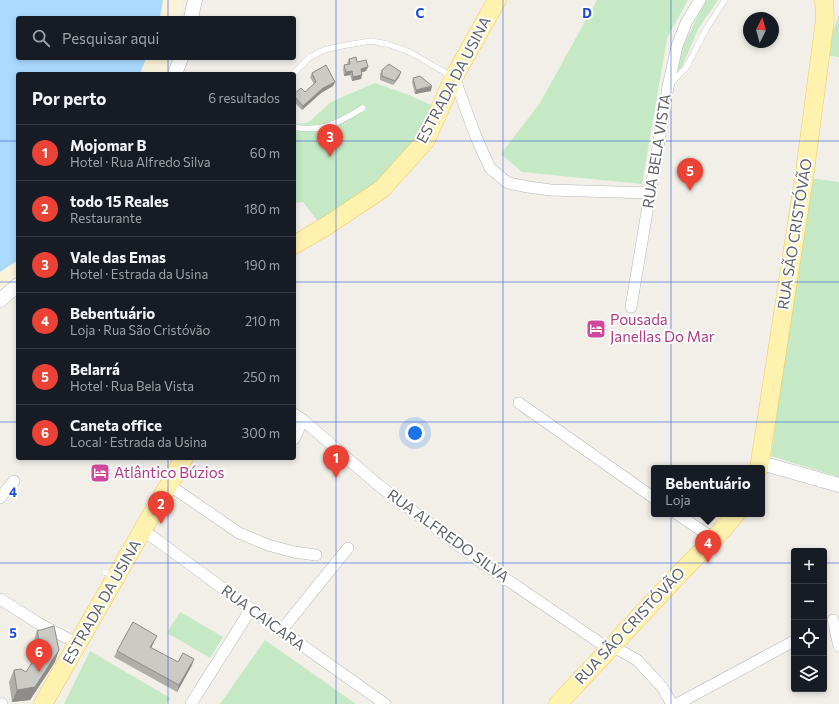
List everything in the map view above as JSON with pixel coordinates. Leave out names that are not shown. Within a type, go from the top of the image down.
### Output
[{"type":"main road","name":"ESTRADA DA USINA","points":[[296,244],[328,225],[382,189],[426,140],[454,77],[497,0]]},
{"type":"main road","name":"RUA SÃO CRISTÓVÃO","points":[[760,465],[805,172],[825,19],[824,0]]},
{"type":"main road","name":"ESTRADA DA USINA","points":[[43,704],[78,644],[111,574],[143,530],[183,460]]},
{"type":"main road","name":"RUA SÃO CRISTÓVÃO","points":[[558,704],[733,517]]},
{"type":"street","points":[[191,16],[195,0]]},
{"type":"street","name":"RUA BELA VISTA","points":[[632,307],[668,87],[677,46],[686,23],[700,0]]},
{"type":"street","points":[[176,72],[180,60]]},
{"type":"street","points":[[454,77],[476,136],[490,168],[508,183],[551,190],[650,193]]},
{"type":"street","points":[[0,300],[16,288]]},
{"type":"street","points":[[519,403],[651,496]]},
{"type":"street","points":[[296,428],[298,417]]},
{"type":"street","name":"RUA ALFREDO SILVA","points":[[298,417],[377,484],[478,560],[611,648],[637,660],[662,687],[672,704]]},
{"type":"street","points":[[765,467],[839,485]]},
{"type":"street","points":[[0,498],[14,481]]},
{"type":"street","points":[[168,485],[240,533],[268,545],[294,552],[316,555]]},
{"type":"street","points":[[681,517],[714,539]]},
{"type":"street","name":"RUA CAICARA","points":[[143,530],[251,610],[385,704]]},
{"type":"street","points":[[281,631],[348,548]]},
{"type":"street","points":[[0,599],[38,623],[78,644]]},
{"type":"street","points":[[191,704],[251,610]]},
{"type":"street","points":[[832,621],[839,646]]},
{"type":"street","points":[[677,704],[791,643]]},
{"type":"lane","points":[[668,87],[686,68],[706,29],[725,0]]},
{"type":"lane","points":[[295,72],[310,57],[324,50],[371,41],[388,44],[410,52],[454,77]]},
{"type":"lane","points":[[296,127],[310,129],[325,127],[346,118],[363,108]]},
{"type":"green space","points":[[597,0],[688,0],[667,38],[642,184],[522,172],[501,154],[540,103]]},
{"type":"green space","points":[[707,0],[718,0],[698,29],[682,67],[674,75],[682,48]]},
{"type":"green space","points":[[839,15],[839,57],[824,55]]},
{"type":"green space","points":[[375,83],[409,95],[433,106],[418,136],[375,185],[318,221],[303,202],[296,203],[296,125],[309,122],[331,102]]},
{"type":"green space","points":[[809,178],[839,182],[839,477],[771,456]]},
{"type":"green space","points":[[180,612],[223,637],[210,658],[167,633]]},
{"type":"green space","points":[[265,640],[356,704],[220,704]]},
{"type":"green space","points":[[90,651],[170,698],[166,704],[64,704]]},
{"type":"sand","points":[[163,0],[183,0],[179,16],[160,16]]},
{"type":"sand","points":[[145,60],[169,60],[166,72],[141,72]]},
{"type":"sand","points":[[16,261],[16,280],[0,292],[0,272]]},
{"type":"water","points":[[0,0],[163,0],[160,16],[16,16],[16,60],[145,60],[141,72],[16,72],[16,261],[0,272]]},
{"type":"building","points":[[356,57],[357,62],[366,60],[368,67],[361,69],[362,75],[353,77],[352,71],[346,72],[344,65],[350,64],[349,59]]},
{"type":"building","points":[[389,64],[401,72],[395,81],[382,76],[382,70]]},
{"type":"building","points":[[326,65],[335,82],[323,88],[303,106],[296,98],[296,92],[301,88],[305,92],[316,82],[312,73]]},
{"type":"building","points":[[420,76],[432,86],[416,90],[413,78]]},
{"type":"building","points":[[133,622],[157,636],[150,647],[178,662],[183,653],[194,659],[179,685],[117,651]]},
{"type":"building","points":[[54,626],[59,650],[35,687],[17,690],[14,670],[21,669],[26,672],[41,649],[37,631]]},
{"type":"place","name":"Vale das Emas","points":[[330,157]]},
{"type":"place","name":"Belarrá","points":[[690,191]]},
{"type":"place","name":"Pousada Janellas Do Mar","points":[[596,329]]},
{"type":"place","name":"Atlântico Búzios","points":[[100,473]]},
{"type":"place","name":"Mojomar B","points":[[336,478]]},
{"type":"place","name":"todo 15 Reales","points":[[161,524]]},
{"type":"place","name":"Bebentuário","points":[[708,563]]},
{"type":"place","name":"Caneta office","points":[[39,672]]}]
